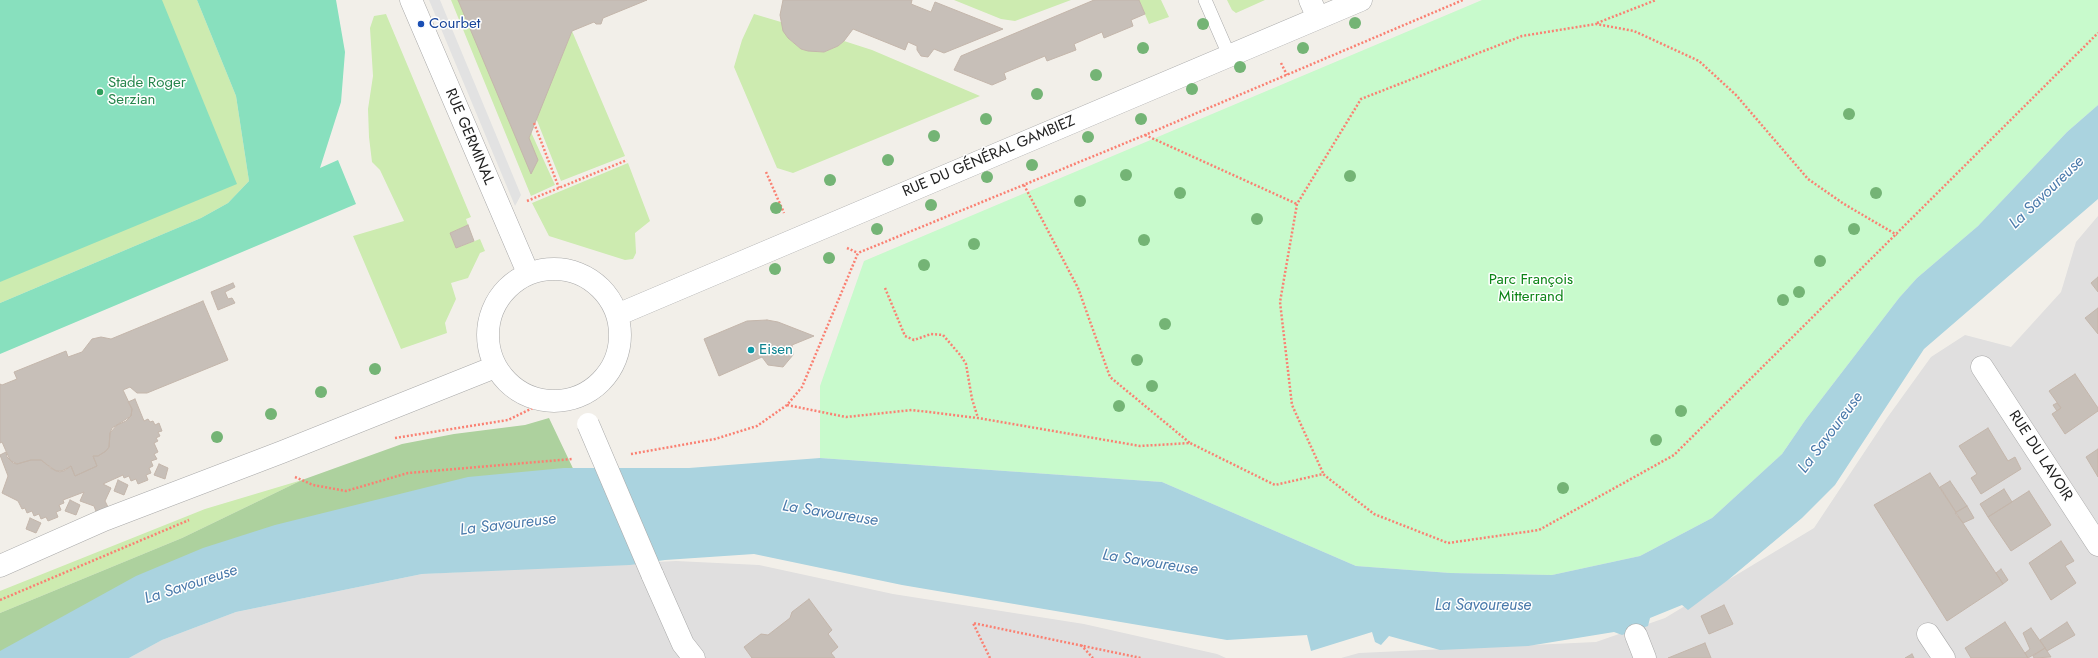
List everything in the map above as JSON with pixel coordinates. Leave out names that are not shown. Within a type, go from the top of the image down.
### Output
[{"type":"street","name":"RUE GERMINAL","points":[[411,0],[528,273]]},
{"type":"street","name":"RUE DU GÉNÉRAL GAMBIEZ","points":[[617,314],[1229,55],[1314,9],[1361,0]]},
{"type":"street","points":[[549,268],[571,270],[591,279],[607,295],[617,314],[619,341],[617,354],[609,372],[595,386],[578,396],[563,400],[547,401],[526,395],[509,383],[495,367],[488,346],[488,324],[495,303],[509,285],[528,273],[549,268]]},
{"type":"street","name":"RUE DU LAVOIR","points":[[1982,366],[2098,545]]},
{"type":"street","points":[[0,566],[104,520],[289,449],[495,367]]},
{"type":"street","points":[[578,396],[588,424],[652,574],[683,644],[694,658]]},
{"type":"street","points":[[1928,634],[1944,658]]},
{"type":"street","points":[[1636,635],[1645,658]]},
{"type":"lane","points":[[1205,0],[1229,55]]},
{"type":"path","points":[[630,454],[678,447],[729,435],[757,426],[787,404],[802,387],[805,381],[858,253],[1145,135],[1463,0]]},
{"type":"path","points":[[1656,0],[1596,24],[1522,36],[1361,99],[1297,204],[1280,302],[1292,405],[1323,474],[1374,514],[1448,543],[1539,530],[1674,455],[1897,235],[2098,33]]},
{"type":"path","points":[[1596,24],[1634,31],[1699,61],[1736,95],[1808,178],[1844,204],[1897,235]]},
{"type":"path","points":[[534,123],[559,188]]},
{"type":"path","points":[[1145,135],[1297,204]]},
{"type":"path","points":[[525,202],[627,160]]},
{"type":"path","points":[[1024,184],[1078,288],[1110,377],[1190,443],[1275,485],[1323,474]]},
{"type":"path","points":[[885,288],[904,336],[914,340],[931,334],[943,335],[961,356],[966,364],[972,399],[978,418]]},
{"type":"path","points":[[393,439],[508,420],[547,401]]},
{"type":"path","points":[[787,404],[846,417],[912,410],[978,418],[1140,446],[1190,443]]},
{"type":"path","points":[[300,473],[293,476],[313,485],[346,491],[408,473],[575,459]]},
{"type":"path","points":[[0,600],[190,519]]},
{"type":"path","points":[[990,658],[973,622],[1141,658]]},
{"type":"path","points":[[1081,645],[1093,658]]},
{"type":"shaded area","points":[[429,0],[440,0],[521,195],[515,206]]},
{"type":"shaded area","points":[[2098,216],[2098,658],[1341,658],[1359,653],[1596,642],[1665,618],[1814,528],[1887,418],[1931,357],[1965,335],[2011,347],[2061,292],[2076,242]]},
{"type":"shaded area","points":[[676,561],[759,565],[893,594],[1084,624],[1217,654],[1226,658],[129,658],[162,640],[236,612],[422,574]]},
{"type":"green space","name":"Stade Roger Serzian","points":[[0,0],[197,0],[236,96],[249,181],[228,203],[201,218],[0,303]]},
{"type":"green space","name":"Stade Roger Serzian","points":[[0,0],[162,0],[237,184],[0,282]]},
{"type":"green space","points":[[197,0],[336,0],[345,52],[341,102],[320,168],[338,160],[356,204],[0,354],[0,303],[201,218],[228,203],[249,181],[236,96]]},
{"type":"green space","points":[[451,0],[459,0],[529,138],[531,132],[555,185],[531,196]]},
{"type":"green space","points":[[954,0],[1071,0],[1015,21],[1001,19]]},
{"type":"green space","points":[[1139,0],[1161,0],[1169,17],[1149,24]]},
{"type":"green space","points":[[1227,0],[1265,0],[1236,13],[1232,10]]},
{"type":"green space","name":"Parc François Mitterrand","points":[[1482,0],[2098,0],[2098,105],[2067,132],[1978,226],[1917,278],[1899,298],[1806,419],[1782,454],[1712,518],[1640,556],[1552,575],[1450,573],[1356,566],[1162,482],[820,458],[820,386],[864,261]]},
{"type":"green space","points":[[386,14],[471,217],[466,219],[468,225],[450,233],[456,248],[480,239],[485,251],[480,253],[468,278],[451,283],[456,299],[445,323],[447,333],[401,349],[353,236],[404,221],[380,170],[372,162],[369,137],[368,109],[373,76],[370,28],[374,16]]},
{"type":"green space","points":[[754,14],[781,22],[788,38],[801,49],[824,52],[838,46],[844,41],[872,50],[980,96],[793,173],[777,168],[734,67],[742,40]]},
{"type":"green space","points":[[572,31],[625,156],[561,181],[536,118]]},
{"type":"green space","points":[[628,163],[650,221],[635,233],[636,253],[633,259],[625,260],[549,236],[532,203]]},
{"type":"green space","points":[[549,418],[579,481],[0,658],[0,613],[182,538],[302,480],[402,444],[454,434],[525,425]]},
{"type":"green space","points":[[302,480],[182,538],[0,613],[0,591],[205,509]]},
{"type":"water","name":"La Savoureuse","points":[[2098,105],[2098,199],[1924,349],[1835,485],[1802,518],[1728,580],[1688,610],[1682,605],[1650,618],[1648,626],[1622,635],[1614,632],[1528,646],[1440,650],[1389,636],[1381,645],[1375,642],[1372,632],[1311,651],[1307,635],[1227,640],[902,585],[754,554],[665,560],[630,565],[422,574],[236,612],[162,640],[129,658],[0,658],[0,651],[136,576],[203,548],[275,525],[468,477],[564,468],[689,468],[820,458],[1162,482],[1356,566],[1450,573],[1552,575],[1640,556],[1712,518],[1782,454],[1806,419],[1899,298],[1917,278],[1978,226],[2067,132]]},
{"type":"building","points":[[458,0],[647,0],[603,18],[601,24],[596,24],[594,22],[572,31],[529,138],[538,160],[531,174]]},
{"type":"building","points":[[783,0],[912,0],[911,4],[931,12],[935,2],[1003,29],[944,53],[934,49],[928,57],[921,56],[917,50],[917,46],[908,42],[905,50],[853,29],[838,46],[824,52],[808,51],[801,49],[788,38],[783,31],[780,15]]},
{"type":"building","points":[[1094,0],[1139,0],[1145,14],[1131,20],[1133,26],[1104,38],[1102,32],[1074,44],[1076,50],[1047,61],[1045,56],[1004,73],[1006,79],[992,85],[954,70],[961,56]]},
{"type":"building","points":[[468,225],[474,241],[456,248],[450,233]]},
{"type":"building","points":[[2098,277],[2098,292],[2091,283]]},
{"type":"building","points":[[233,283],[235,287],[225,292],[228,299],[232,298],[235,303],[218,310],[211,292]]},
{"type":"building","points":[[203,301],[228,360],[147,393],[137,393],[130,387],[123,390],[132,409],[131,416],[112,428],[109,447],[98,456],[93,456],[97,466],[75,476],[71,466],[60,472],[52,469],[41,460],[31,460],[17,464],[10,460],[2,442],[0,443],[0,384],[2,385],[17,379],[14,372],[66,351],[68,357],[82,352],[92,339],[101,337],[111,339]]},
{"type":"building","points":[[2098,308],[2098,334],[2085,318]]},
{"type":"building","name":"Eisen","points":[[767,320],[778,322],[814,336],[792,345],[793,355],[783,367],[768,365],[762,357],[719,376],[704,339],[747,321]]},
{"type":"building","points":[[2075,374],[2098,408],[2098,411],[2065,434],[2052,414],[2061,408],[2049,391]]},
{"type":"building","points":[[135,399],[144,421],[148,419],[150,422],[153,421],[155,425],[159,423],[162,431],[158,432],[160,436],[156,438],[158,441],[154,443],[158,452],[154,454],[157,459],[151,461],[153,466],[149,468],[151,473],[146,475],[148,480],[138,484],[136,479],[131,481],[129,476],[124,478],[123,475],[103,484],[111,488],[105,501],[109,509],[97,514],[94,506],[80,501],[84,492],[63,500],[64,503],[59,505],[61,510],[56,512],[58,517],[48,521],[46,517],[41,519],[39,514],[34,516],[32,511],[27,513],[25,508],[22,509],[18,501],[2,493],[8,476],[0,455],[6,452],[7,457],[13,463],[17,464],[31,460],[41,460],[56,471],[64,471],[71,466],[75,476],[97,466],[93,456],[98,456],[109,447],[110,433],[117,425],[126,421],[131,416],[132,409],[128,402]]},
{"type":"building","points":[[2057,403],[2061,408],[2057,411],[2053,405]]},
{"type":"building","points":[[1988,428],[2008,461],[2015,457],[2021,469],[1981,494],[1971,478],[1977,474],[1959,446]]},
{"type":"building","points":[[2098,449],[2098,477],[2086,457]]},
{"type":"building","points":[[159,464],[168,468],[165,479],[154,475]]},
{"type":"building","points":[[1930,473],[2003,584],[1947,621],[1874,505]]},
{"type":"building","points":[[118,480],[128,485],[124,495],[114,491]]},
{"type":"building","points":[[1950,481],[1967,506],[1956,512],[1940,487]]},
{"type":"building","points":[[2004,489],[2012,502],[1988,517],[1980,504]]},
{"type":"building","points":[[2029,491],[2051,525],[2011,551],[1988,517]]},
{"type":"building","points":[[70,500],[80,505],[76,515],[65,511]]},
{"type":"building","points":[[1967,506],[1974,518],[1963,523],[1955,513]]},
{"type":"building","points":[[30,518],[41,523],[36,533],[26,529]]},
{"type":"building","points":[[2061,541],[2074,561],[2065,566],[2076,583],[2051,600],[2029,563]]},
{"type":"building","points":[[2001,569],[2008,580],[2003,584],[1996,573]]},
{"type":"building","points":[[809,599],[832,630],[828,634],[838,647],[831,653],[835,658],[752,658],[744,647],[761,634],[768,635],[790,618],[792,612]]},
{"type":"building","points":[[1724,605],[1733,624],[1709,634],[1701,616]]},
{"type":"building","points":[[2005,622],[2028,658],[1971,658],[1965,648]]},
{"type":"building","points":[[2067,622],[2075,635],[2047,651],[2040,640]]},
{"type":"building","points":[[2031,628],[2045,648],[2028,658],[2025,653],[2030,649],[2023,633]]},
{"type":"building","points":[[1705,643],[1711,658],[1668,658]]},
{"type":"building","points":[[2045,648],[2051,657],[2034,658],[2033,656]]},
{"type":"building","points":[[1912,654],[1914,658],[1905,658]]},
{"type":"place","name":"Courbet","points":[[421,24]]},
{"type":"place","name":"Stade Roger Serzian","points":[[100,92]]},
{"type":"place","name":"Eisen","points":[[751,350]]}]
